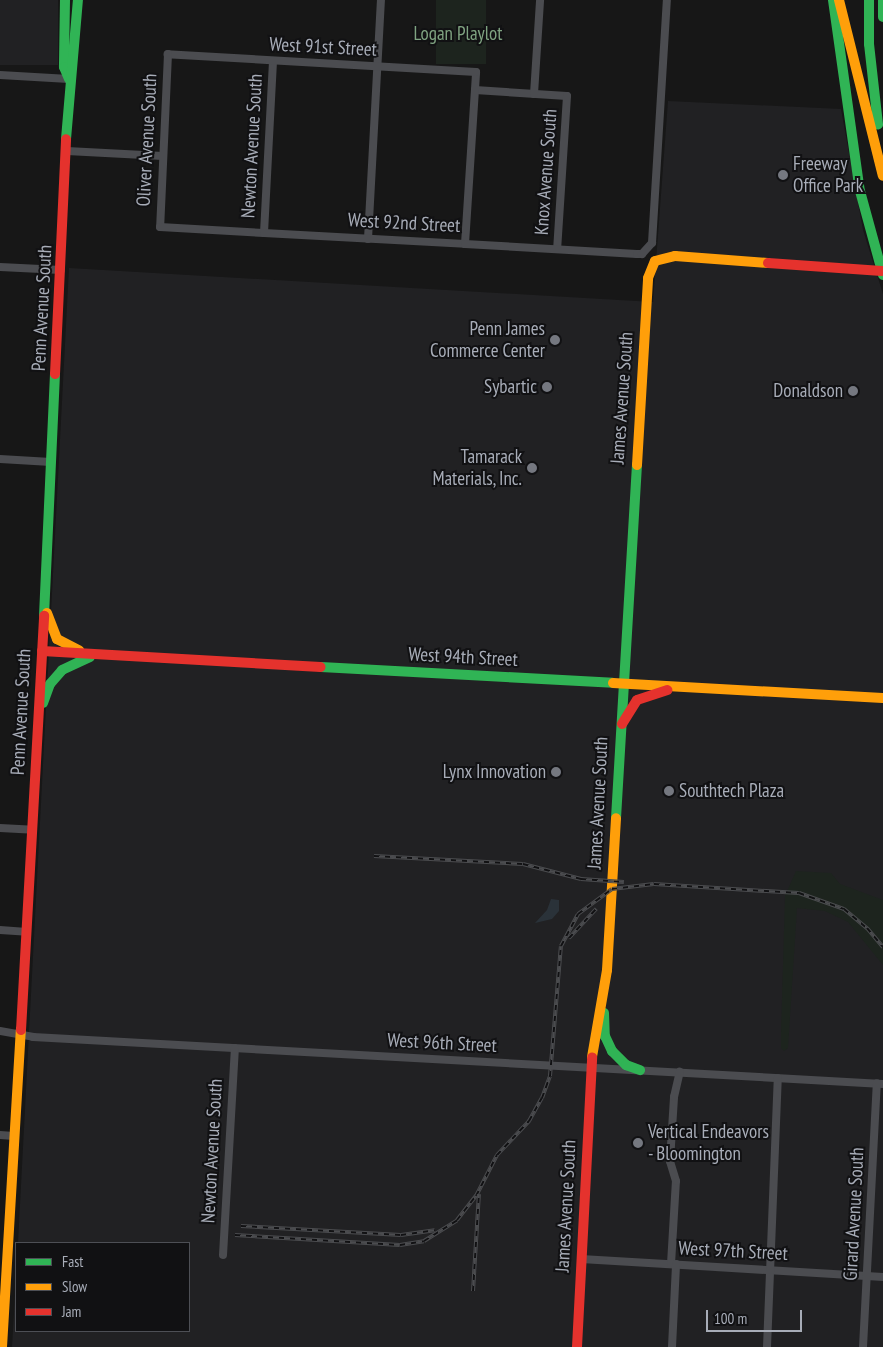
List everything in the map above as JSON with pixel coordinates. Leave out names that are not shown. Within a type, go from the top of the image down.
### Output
[{"type":"main road","name":"Penn Avenue South","points":[[65,0],[64,67],[69,79]]},
{"type":"main road","name":"Penn Avenue South","points":[[2,1347],[33,830],[69,79],[73,68],[78,0]]},
{"type":"main road","points":[[832,0],[860,191],[882,273]]},
{"type":"main road","points":[[839,0],[850,34],[883,176]]},
{"type":"main road","points":[[869,0],[872,86],[883,160]]},
{"type":"main road","points":[[883,0],[883,17]]},
{"type":"main road","name":"James Avenue South","points":[[577,1347],[590,1067],[603,1001],[648,278],[656,261],[675,256],[882,273]]},
{"type":"main road","points":[[45,601],[50,624],[57,639],[70,648],[97,654]]},
{"type":"main road","name":"West 94th Street","points":[[42,651],[883,698]]},
{"type":"main road","points":[[39,713],[50,684],[62,670],[97,654]]},
{"type":"main road","points":[[620,729],[636,700],[678,687]]},
{"type":"main road","points":[[603,1001],[606,1036],[612,1051],[626,1065],[640,1070]]},
{"type":"street","points":[[368,239],[381,0]]},
{"type":"street","name":"Knox Avenue South","points":[[540,0],[534,94],[567,96],[557,249]]},
{"type":"street","name":"West 92nd Street","points":[[160,227],[557,249],[647,252],[652,243],[667,0]]},
{"type":"street","name":"West 91st Street","points":[[168,54],[476,72],[475,90]]},
{"type":"street","name":"Oliver Avenue South","points":[[160,227],[168,54]]},
{"type":"street","name":"Newton Avenue South","points":[[264,233],[272,61]]},
{"type":"street","points":[[0,75],[69,79]]},
{"type":"street","points":[[465,244],[475,90],[534,94]]},
{"type":"street","points":[[66,151],[163,156]]},
{"type":"street","points":[[0,267],[61,270]]},
{"type":"street","points":[[0,459],[52,462]]},
{"type":"street","points":[[0,828],[33,830]]},
{"type":"street","points":[[0,930],[27,932]]},
{"type":"street","name":"West 96th Street","points":[[0,1031],[20,1034],[235,1048],[880,1083]]},
{"type":"street","name":"Newton Avenue South","points":[[223,1255],[235,1048]]},
{"type":"street","points":[[672,1347],[676,1181],[670,1161],[674,1097],[680,1072]]},
{"type":"street","points":[[767,1347],[778,1078]]},
{"type":"street","name":"Girard Avenue South","points":[[863,1347],[866,1276],[880,1083]]},
{"type":"street","points":[[0,1135],[14,1136]]},
{"type":"street","name":"West 97th Street","points":[[581,1259],[883,1277]]},
{"type":"shaded area","points":[[0,0],[58,0],[58,65],[0,65]]},
{"type":"shaded area","points":[[668,101],[841,109],[863,230],[883,294],[883,1347],[12,1347],[15,1294],[15,1332],[190,1332],[190,1242],[18,1242],[69,268],[653,302]]},
{"type":"shaded area","points":[[551,899],[559,900],[559,911],[552,919],[535,923],[547,910]]},
{"type":"green space","name":"Logan Playlot","points":[[436,0],[486,0],[486,64],[436,64]]},
{"type":"green space","points":[[796,871],[831,873],[840,884],[883,900],[883,965],[848,922],[825,911],[797,908],[788,1048],[784,1051],[781,1048],[781,1033],[785,896]]},
{"type":"railway","points":[[374,856],[523,864],[581,879],[624,882]]},
{"type":"railway","points":[[235,1235],[400,1245],[424,1241],[457,1220],[476,1196],[497,1155],[529,1121],[542,1098],[550,1076],[561,946],[578,914],[612,889],[654,884],[799,893],[844,909],[867,928],[883,947]]},
{"type":"railway","points":[[569,938],[596,909]]},
{"type":"railway","points":[[473,1291],[479,1194]]},
{"type":"railway","points":[[241,1226],[401,1235],[435,1230]]},
{"type":"traffic: fast","points":[[65,0],[64,67],[69,79]]},
{"type":"traffic: fast","points":[[66,139],[78,0]]},
{"type":"traffic: fast","points":[[833,0],[860,191],[883,275]]},
{"type":"traffic: fast","points":[[869,0],[869,44],[878,124]]},
{"type":"traffic: fast","points":[[883,0],[883,17]]},
{"type":"traffic: fast","points":[[44,616],[55,374]]},
{"type":"traffic: fast","points":[[616,818],[637,465]]},
{"type":"traffic: fast","points":[[43,703],[50,684],[62,670],[90,657]]},
{"type":"traffic: fast","points":[[321,667],[613,683]]},
{"type":"traffic: fast","points":[[604,1013],[605,1036],[612,1051],[626,1065],[640,1070]]},
{"type":"traffic: slow","points":[[839,0],[883,176]]},
{"type":"traffic: slow","points":[[637,465],[648,278],[655,261],[675,256],[768,263]]},
{"type":"traffic: slow","points":[[47,613],[57,639],[79,650]]},
{"type":"traffic: slow","points":[[613,683],[883,698]]},
{"type":"traffic: slow","points":[[592,1057],[607,970],[616,818]]},
{"type":"traffic: slow","points":[[2,1347],[21,1030]]},
{"type":"traffic: jam","points":[[55,374],[66,139]]},
{"type":"traffic: jam","points":[[768,263],[882,271]]},
{"type":"traffic: jam","points":[[21,1030],[44,616]]},
{"type":"traffic: jam","points":[[42,651],[321,667]]},
{"type":"traffic: jam","points":[[622,724],[637,700],[667,690]]},
{"type":"traffic: jam","points":[[577,1347],[592,1057]]},
{"type":"place","name":"Freeway Office Park","points":[[783,175]]},
{"type":"place","name":"Penn James Commerce Center","points":[[555,340]]},
{"type":"place","name":"Sybartic","points":[[547,387]]},
{"type":"place","name":"Donaldson","points":[[853,391]]},
{"type":"place","name":"Tamarack Materials, Inc.","points":[[532,468]]},
{"type":"place","name":"Lynx Innovation","points":[[556,772]]},
{"type":"place","name":"Southtech Plaza","points":[[669,791]]},
{"type":"place","name":"Vertical Endeavors - Bloomington","points":[[638,1143]]}]
